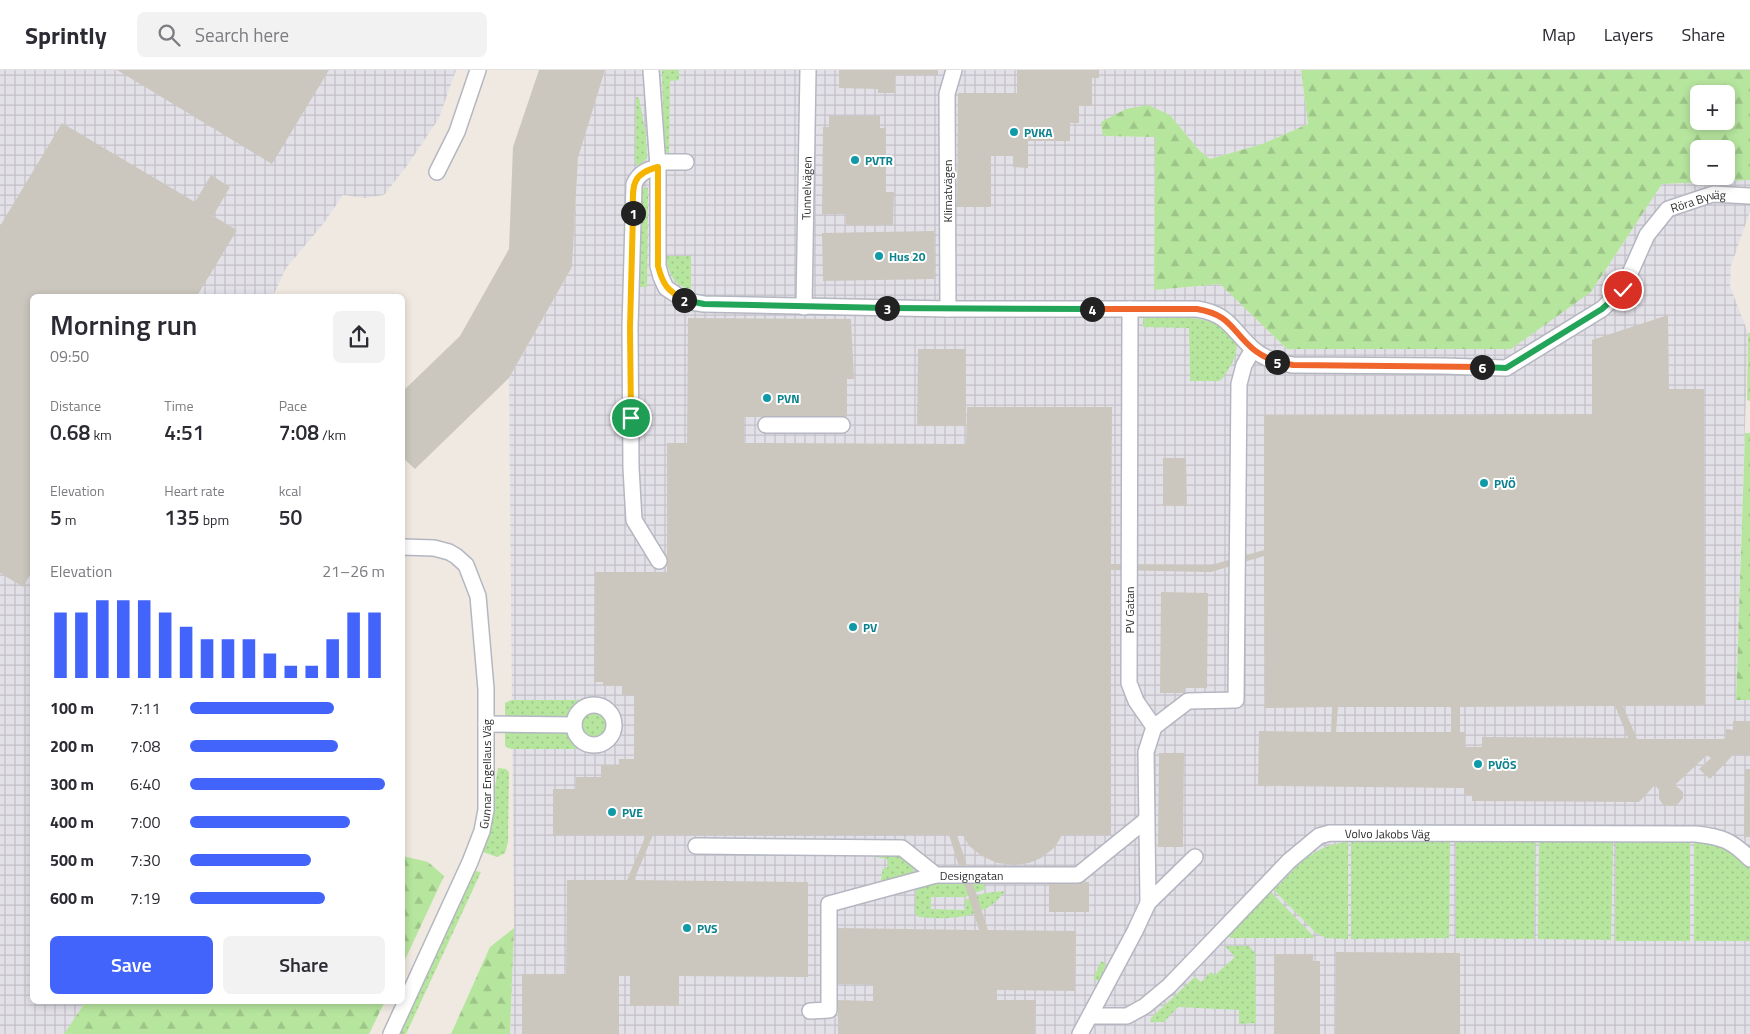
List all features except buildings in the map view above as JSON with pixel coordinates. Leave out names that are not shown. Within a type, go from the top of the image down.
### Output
[{"type":"street","points":[[437,172],[457,132],[478,70]]},
{"type":"street","name":"Röra Byväg","points":[[651,70],[658,164],[658,266],[666,288],[686,301],[704,304],[948,310],[1197,309],[1209,311],[1222,317],[1237,330],[1253,349],[1268,359],[1280,363],[1293,365],[1506,368],[1602,309],[1623,290],[1647,235],[1668,209],[1713,194],[1750,196]]},
{"type":"street","name":"Tunnelvägen","points":[[804,307],[808,70]]},
{"type":"street","name":"Klimatvägen","points":[[948,310],[947,94],[953,71]]},
{"type":"street","points":[[659,561],[634,520],[631,468],[630,328],[634,184],[638,176],[658,164],[686,162]]},
{"type":"street","name":"PV Gatan","points":[[1130,309],[1129,682],[1136,701],[1154,727]]},
{"type":"street","points":[[1148,903],[1146,752],[1154,727],[1188,700],[1236,700],[1239,384],[1244,365],[1253,349]]},
{"type":"street","points":[[766,425],[842,425]]},
{"type":"street","name":"Gunnar Engellaus Väg","points":[[405,547],[442,550],[456,556],[466,565],[478,596],[483,642],[486,724],[486,810],[482,832],[405,1003]]},
{"type":"street","points":[[486,724],[574,725]]},
{"type":"street","name":"Designgatan","points":[[696,846],[902,848],[936,874],[1078,875],[1146,820]]},
{"type":"street","name":"Volvo Jakobs Väg","points":[[1091,1016],[1127,1016],[1146,1006],[1169,986],[1289,861],[1319,836],[1330,833],[1696,834],[1719,837],[1737,846],[1750,858]]},
{"type":"street","points":[[1080,1034],[1148,903],[1194,857]]},
{"type":"street","points":[[810,1011],[829,1010],[829,904],[936,874]]},
{"type":"street","name":"Gunnar Engellaus Väg","points":[[391,1034],[405,1004]]},
{"type":"shaded area","points":[[0,70],[456,70],[439,118],[409,163],[384,195],[364,198],[343,195],[323,224],[286,268],[274,294],[30,294],[30,1004],[84,1004],[64,1034],[0,1034]]},
{"type":"shaded area","points":[[605,70],[1301,70],[1308,124],[1262,144],[1210,159],[1198,149],[1170,115],[1103,136],[1155,137],[1154,290],[1220,284],[1287,349],[1591,292],[1662,184],[1690,183],[1690,185],[1735,185],[1735,181],[1750,180],[1750,211],[1731,266],[1730,286],[1748,333],[1736,700],[1750,700],[1750,1034],[510,1034],[514,928],[509,378],[572,267],[578,158]]},
{"type":"green space","points":[[662,70],[679,70],[679,80],[670,81],[669,155],[664,144]]},
{"type":"green space","points":[[1301,70],[1750,70],[1750,180],[1735,181],[1735,140],[1690,140],[1690,183],[1662,184],[1591,292],[1511,349],[1287,349],[1220,284],[1154,290],[1155,137],[1103,136],[1101,122],[1126,109],[1148,105],[1170,115],[1198,149],[1210,159],[1262,144],[1308,124]]},
{"type":"green space","points":[[636,97],[639,98],[646,136],[647,158],[638,166],[635,160]]},
{"type":"green space","points":[[641,187],[648,188],[647,287],[639,287]]},
{"type":"green space","points":[[666,256],[691,256],[691,289],[685,288],[676,282],[668,268]]},
{"type":"green space","points":[[1177,317],[1200,319],[1220,327],[1231,336],[1236,346],[1234,358],[1222,379],[1219,381],[1190,381],[1189,328],[1143,327],[1143,318]]},
{"type":"green space","points":[[1748,333],[1750,333],[1750,401],[1747,400]]},
{"type":"green space","points":[[1745,433],[1750,433],[1750,700],[1736,700]]},
{"type":"green space","points":[[511,700],[596,701],[580,706],[571,716],[566,718],[505,717],[505,703]]},
{"type":"green space","points":[[595,711],[601,712],[609,720],[609,732],[601,740],[595,741],[589,740],[581,732],[580,726],[581,720],[589,712]]},
{"type":"green space","points":[[505,732],[566,732],[579,745],[578,749],[511,749],[505,746]]},
{"type":"green space","points":[[498,768],[506,769],[509,772],[508,842],[505,853],[497,857],[483,852],[492,826],[493,799]]},
{"type":"green space","points":[[1351,840],[1450,840],[1449,938],[1351,939]]},
{"type":"green space","points":[[1456,841],[1535,841],[1534,939],[1456,938]]},
{"type":"green space","points":[[1539,841],[1613,842],[1611,940],[1538,939]]},
{"type":"green space","points":[[1348,842],[1348,939],[1326,938],[1316,933],[1274,890],[1298,865],[1315,852],[1325,847]]},
{"type":"green space","points":[[1616,842],[1690,843],[1690,941],[1615,941]]},
{"type":"green space","points":[[1694,843],[1710,844],[1724,849],[1750,867],[1750,941],[1694,941]]},
{"type":"green space","points":[[825,850],[895,855],[903,858],[915,868],[911,874],[884,883],[881,880],[883,866],[883,869],[888,867],[887,859],[866,855],[824,856]]},
{"type":"green space","points":[[405,856],[428,862],[444,876],[405,960]]},
{"type":"green space","points":[[475,871],[481,872],[406,1034],[399,1034]]},
{"type":"green space","points":[[983,878],[985,889],[965,897],[931,897],[931,909],[965,910],[965,900],[985,893],[1005,891],[988,907],[966,916],[943,918],[919,917],[915,914],[917,884]]},
{"type":"green space","points":[[1271,892],[1315,938],[1231,938],[1227,936]]},
{"type":"green space","points":[[514,928],[510,1034],[451,1034],[490,947]]},
{"type":"green space","points":[[1225,946],[1249,946],[1255,953],[1256,1023],[1239,1024],[1239,1010],[1178,1007],[1164,1022],[1150,1022],[1151,1018],[1195,977],[1201,982],[1211,972],[1215,975],[1235,957]]},
{"type":"green space","points":[[1101,961],[1106,964],[1099,981],[1093,979]]},
{"type":"green space","points":[[84,1004],[384,1004],[369,1034],[64,1034]]},
{"type":"place","name":"PVKA","points":[[1014,132]]},
{"type":"place","name":"PVTR","points":[[855,160]]},
{"type":"place","name":"Hus 20","points":[[879,256]]},
{"type":"place","name":"PVN","points":[[767,398]]},
{"type":"place","name":"PVÖ","points":[[1484,483]]},
{"type":"place","name":"PV","points":[[853,627]]},
{"type":"place","name":"PVÖS","points":[[1478,764]]},
{"type":"place","name":"PVE","points":[[612,812]]},
{"type":"place","name":"PVS","points":[[687,928]]},
{"type":"route","points":[[631,418],[630,328],[634,184],[638,176],[648,169],[658,167],[658,266],[661,277],[666,288],[676,295],[686,301],[704,304],[948,310],[1197,309],[1209,311],[1222,317],[1237,330],[1253,349],[1268,359],[1280,363],[1293,365],[1506,368],[1602,309],[1623,290]]}]
